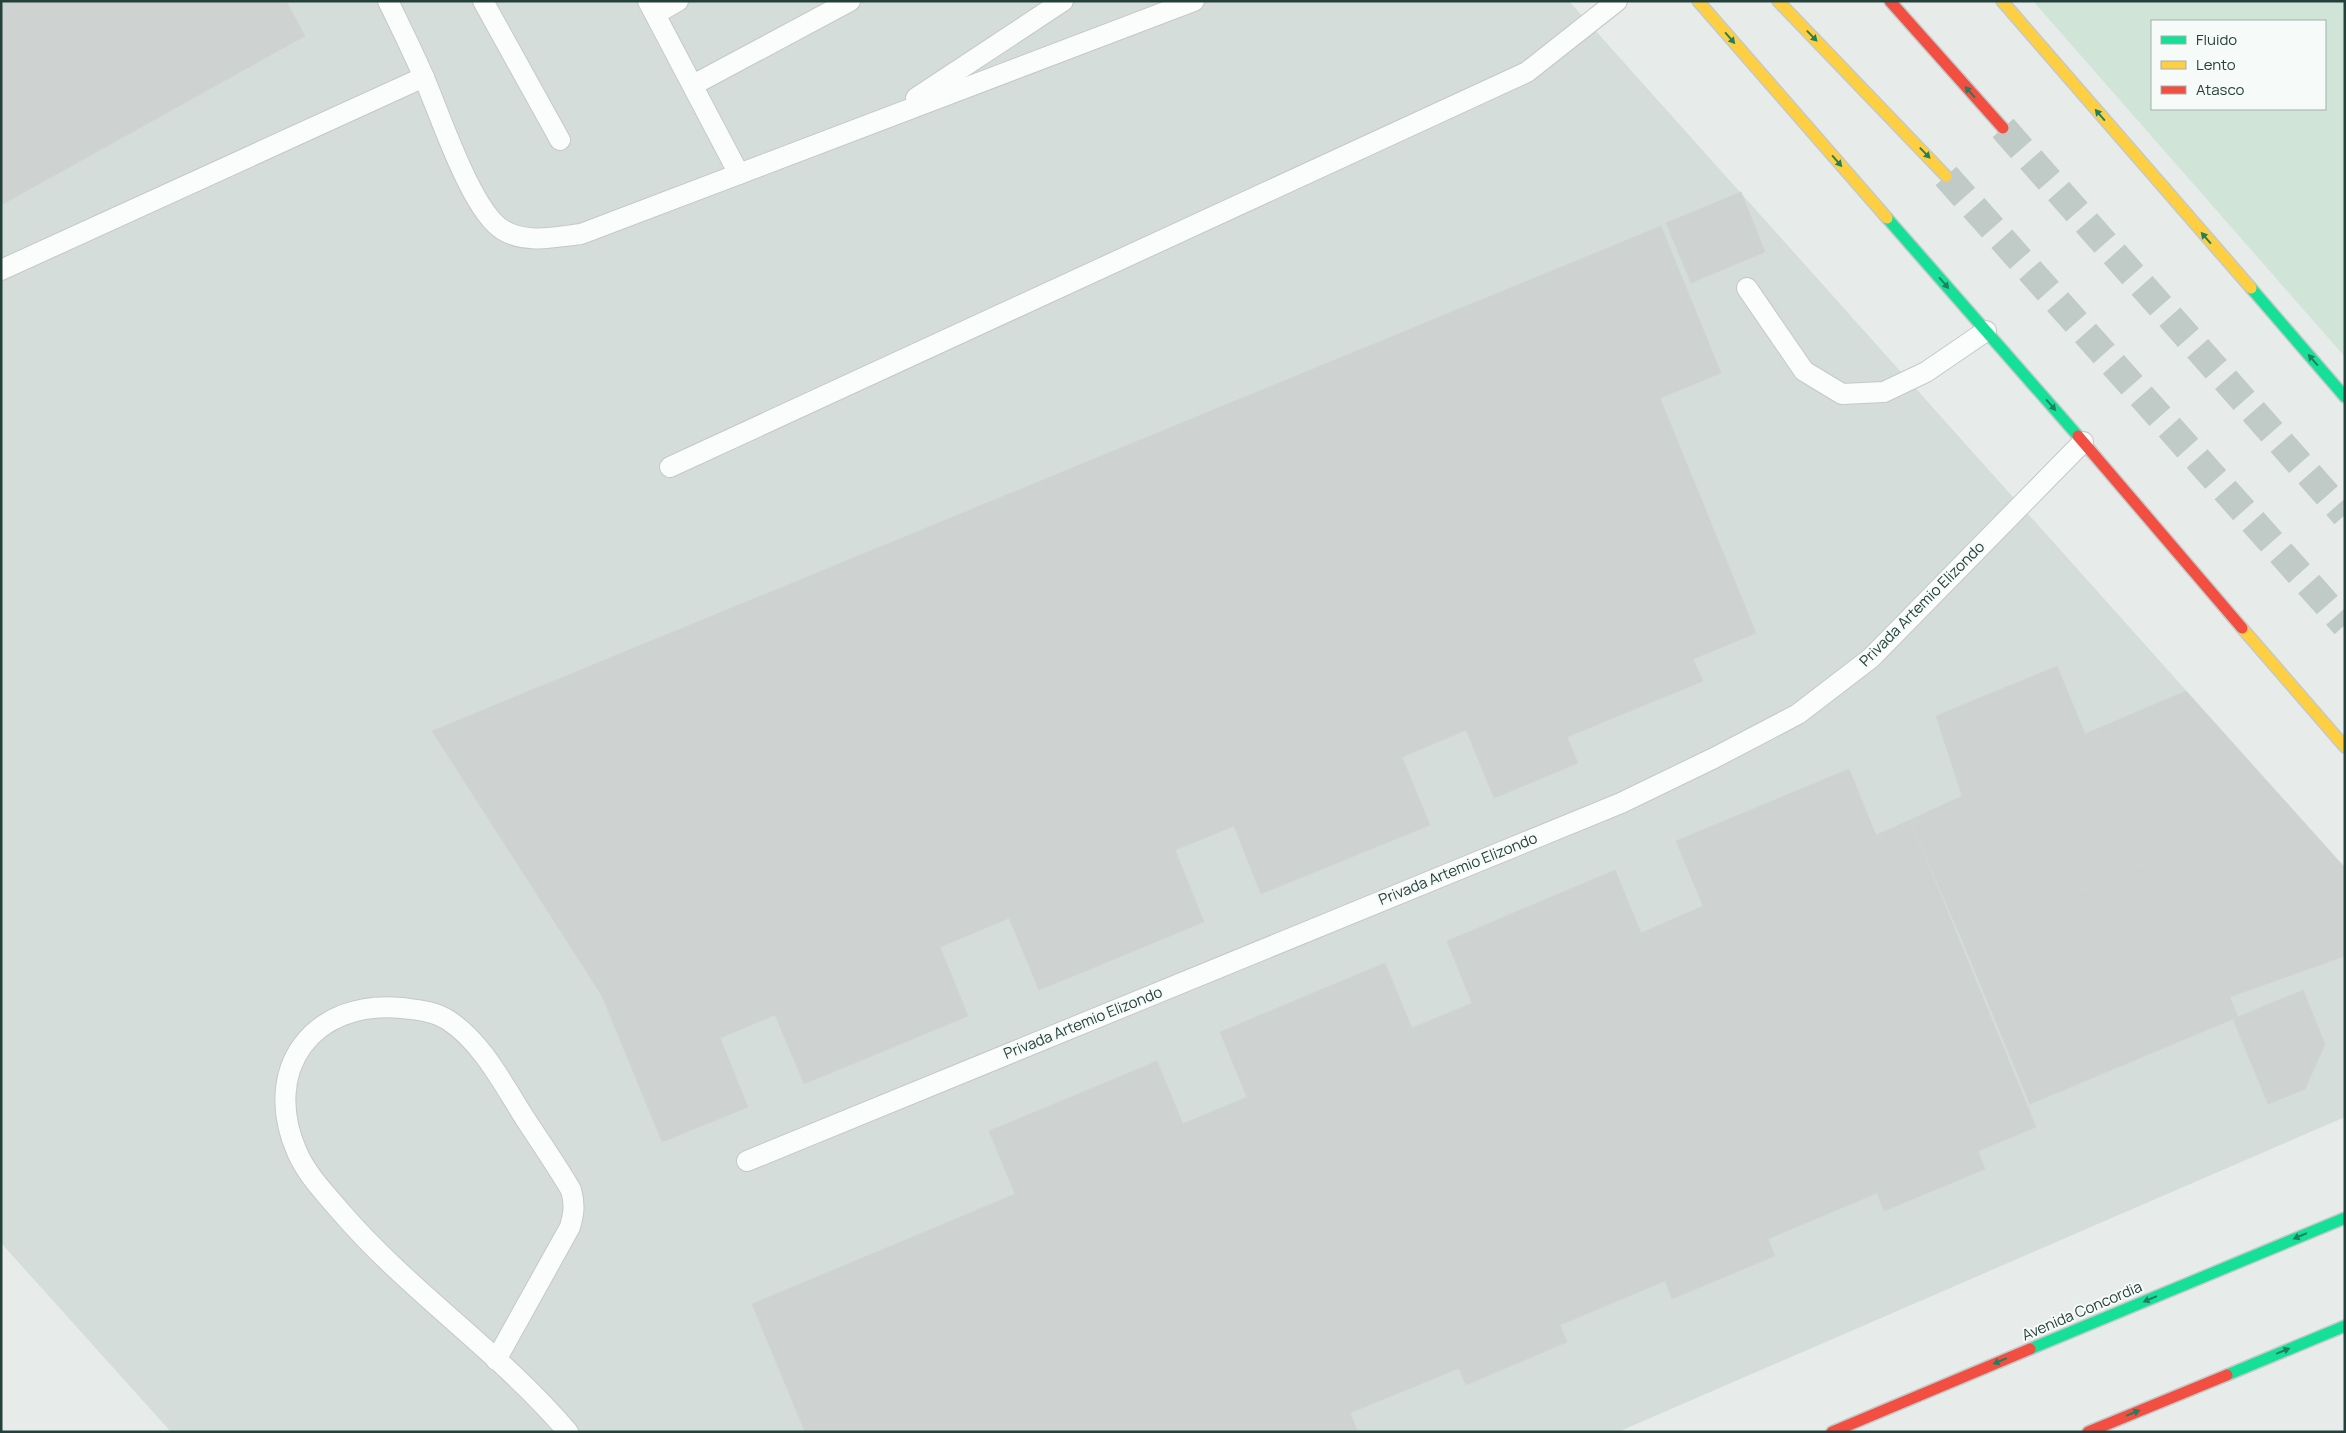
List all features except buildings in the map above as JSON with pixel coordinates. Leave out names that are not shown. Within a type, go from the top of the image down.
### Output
[{"type":"main road","points":[[1698,1],[2083,442],[2345,747]]},
{"type":"main road","points":[[1778,1],[1946,176]]},
{"type":"main road","points":[[1890,1],[2003,128]]},
{"type":"main road","points":[[2002,1],[2345,397]]},
{"type":"main road","name":"Avenida Concordia","points":[[1832,1432],[2345,1218]]},
{"type":"main road","points":[[2088,1432],[2345,1326]]},
{"type":"lane","points":[[388,1],[424,77],[474,195],[489,220],[503,231],[524,238],[546,238],[581,234],[1194,1]]},
{"type":"lane","points":[[483,1],[560,140]]},
{"type":"lane","points":[[678,1],[651,8],[739,174]]},
{"type":"lane","points":[[693,85],[850,1]]},
{"type":"lane","points":[[886,118],[1063,1]]},
{"type":"lane","points":[[670,467],[1527,72],[1617,1]]},
{"type":"lane","points":[[1,270],[424,77]]},
{"type":"lane","points":[[1747,288],[1804,371],[1842,394],[1884,392],[1926,372],[1986,332]]},
{"type":"lane","name":"Privada Artemio Elizondo","points":[[747,1161],[1621,803],[1714,758],[1798,714],[1871,658],[2083,442]]},
{"type":"lane","points":[[496,1360],[570,1226],[574,1214],[574,1201],[570,1190],[489,1062],[467,1036],[448,1020],[426,1011],[388,1007],[359,1010],[334,1019],[313,1032],[297,1053],[288,1073],[284,1097],[288,1126],[298,1153],[310,1174],[363,1237],[403,1278],[542,1402],[568,1432]]},
{"type":"shaded area","points":[[1,1],[1569,1],[2345,868],[2345,1117],[1618,1432],[171,1432],[1,1243]]},
{"type":"green space","points":[[2033,1],[2345,1],[2345,357]]},
{"type":"tunnel","points":[[2003,128],[2345,515]]},
{"type":"tunnel","points":[[1946,176],[2345,625]]},
{"type":"traffic: fast","points":[[1887,218],[2078,436]]},
{"type":"traffic: fast","points":[[2251,288],[2345,397]]},
{"type":"traffic: fast","points":[[2030,1349],[2345,1218]]},
{"type":"traffic: fast","points":[[2227,1375],[2345,1326]]},
{"type":"traffic: slow","points":[[1698,1],[1887,218]]},
{"type":"traffic: slow","points":[[1778,1],[1946,176]]},
{"type":"traffic: slow","points":[[2002,1],[2251,288]]},
{"type":"traffic: slow","points":[[2242,628],[2345,747]]},
{"type":"traffic: jam","points":[[1890,1],[2003,128]]},
{"type":"traffic: jam","points":[[2078,436],[2242,628]]},
{"type":"traffic: jam","points":[[1832,1432],[2030,1349]]},
{"type":"traffic: jam","points":[[2088,1432],[2227,1375]]}]
